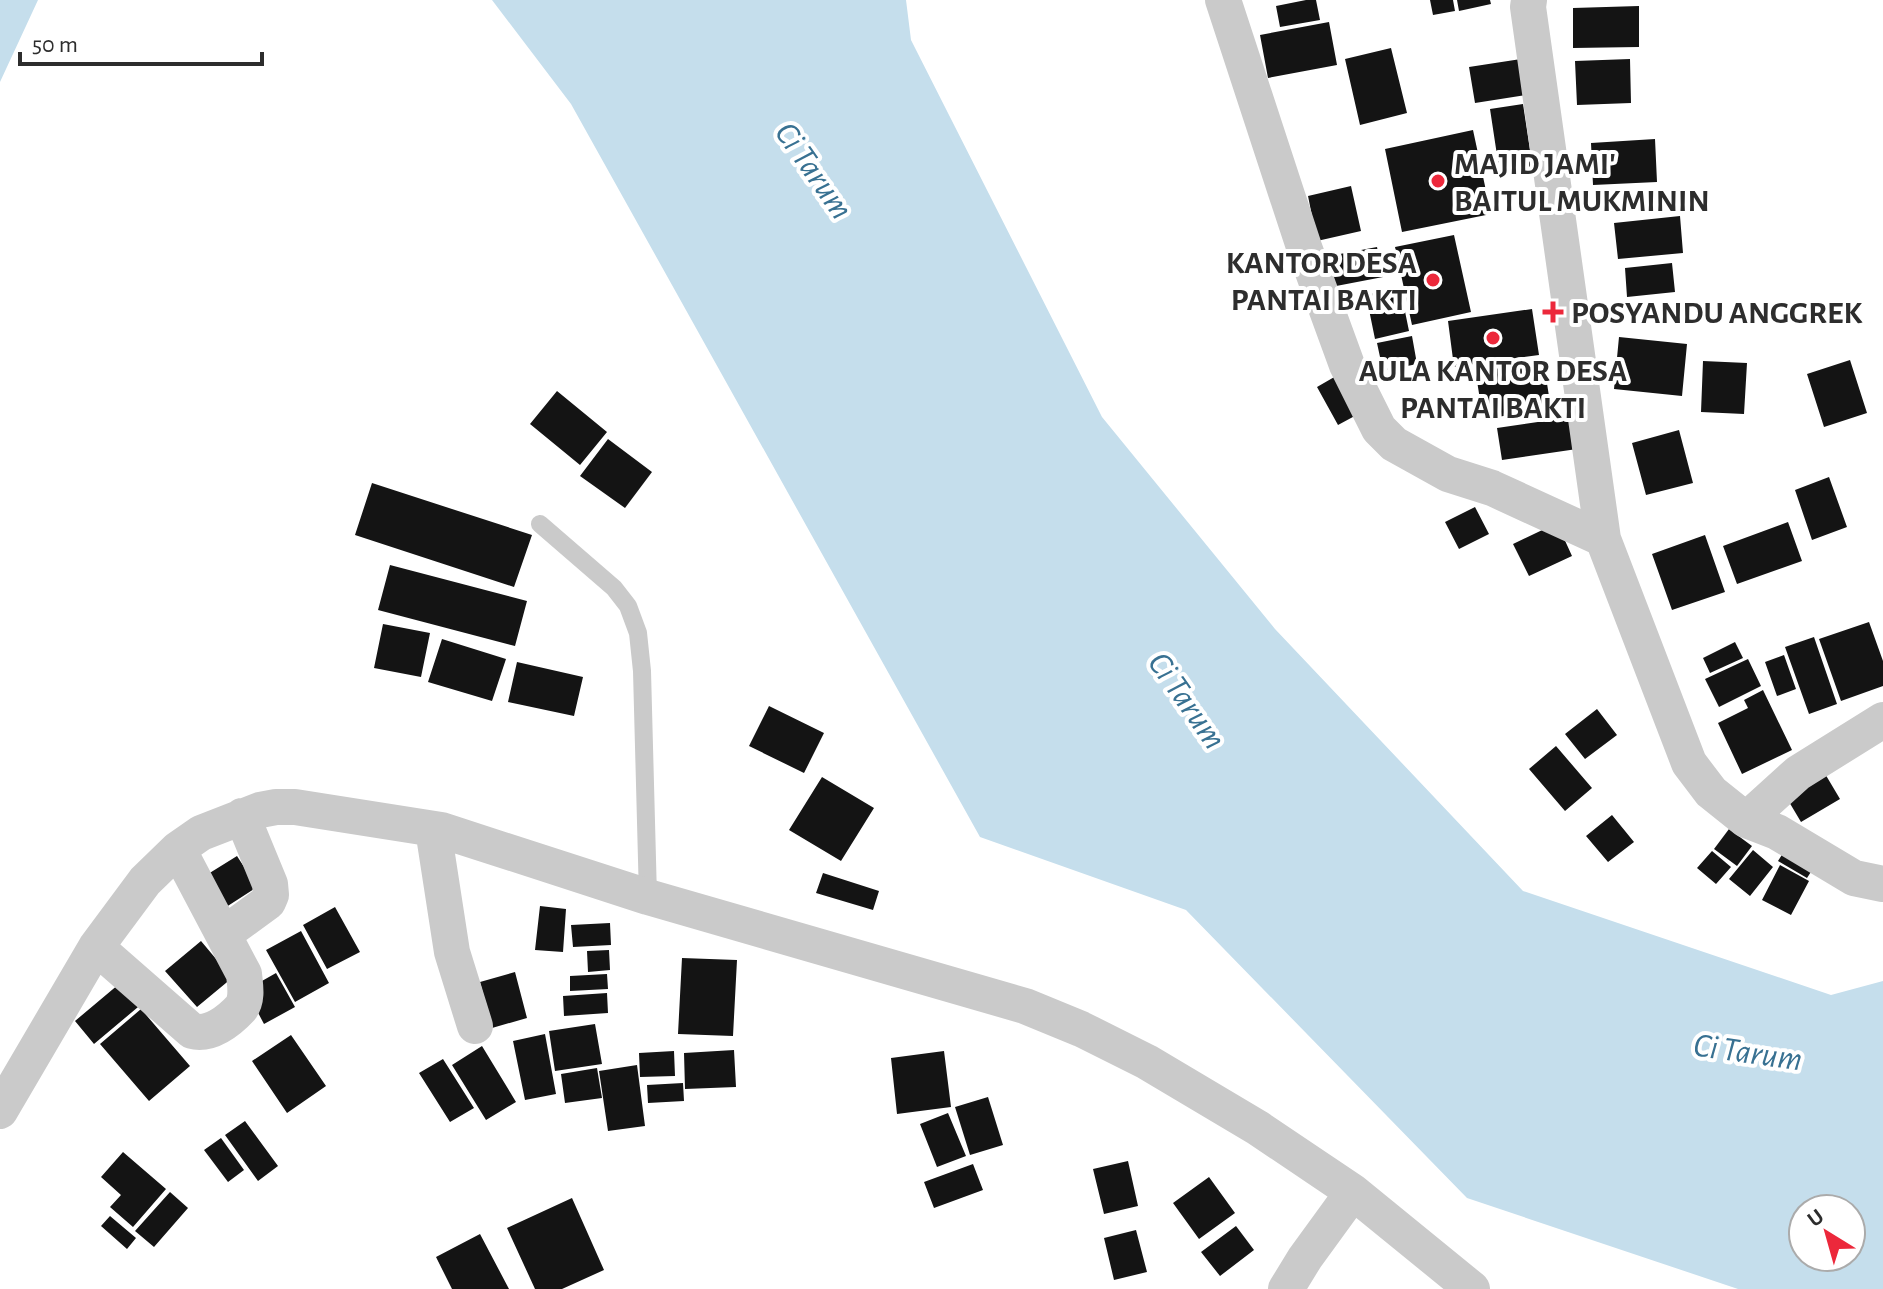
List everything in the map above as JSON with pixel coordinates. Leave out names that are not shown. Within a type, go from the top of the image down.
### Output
[{"type":"street","points":[[1223,0],[1315,279],[1347,365],[1379,429],[1394,444],[1448,474],[1492,488],[1603,539]]},
{"type":"street","points":[[1529,0],[1603,539],[1689,763],[1711,792],[1746,820],[1777,832],[1854,878],[1883,884]]},
{"type":"street","points":[[1746,820],[1798,773],[1883,720]]},
{"type":"street","points":[[0,1111],[96,947],[145,881],[178,849],[201,833],[242,816],[276,807],[295,807],[433,829],[648,897],[1025,1006],[1081,1029],[1147,1062],[1258,1128],[1353,1192],[1472,1289]]},
{"type":"street","points":[[224,934],[268,902],[271,895],[270,884],[242,816]]},
{"type":"street","points":[[433,829],[452,952],[475,1026]]},
{"type":"street","points":[[96,947],[192,1031],[210,1031],[236,1014],[244,1003],[244,974],[178,849]]},
{"type":"street","points":[[1286,1289],[1353,1192]]},
{"type":"lane","points":[[540,524],[614,588],[628,606],[636,625],[642,671],[648,897]]},
{"type":"water","points":[[0,0],[38,0],[0,82]]},
{"type":"water","name":"Ci Tarum","points":[[492,0],[906,0],[911,40],[1102,417],[1275,629],[1523,891],[1831,995],[1883,981],[1883,1289],[1738,1289],[1467,1198],[1186,910],[980,837],[571,104]]},
{"type":"building","points":[[1316,0],[1320,20],[1280,27],[1276,6]]},
{"type":"building","points":[[1430,0],[1453,0],[1455,11],[1433,15]]},
{"type":"building","points":[[1457,0],[1490,0],[1491,4],[1459,11]]},
{"type":"building","points":[[1639,6],[1639,47],[1573,48],[1573,8]]},
{"type":"building","points":[[1329,22],[1337,65],[1268,78],[1260,35]]},
{"type":"building","points":[[1391,48],[1407,113],[1360,125],[1345,59]]},
{"type":"building","points":[[1521,59],[1526,95],[1475,103],[1469,67]]},
{"type":"building","points":[[1630,59],[1631,103],[1577,105],[1575,61]]},
{"type":"building","points":[[1523,104],[1533,170],[1500,175],[1490,109]]},
{"type":"building","name":"MAJID JAMI' BAITUL MUKMININ","points":[[1473,130],[1491,214],[1402,232],[1385,149]]},
{"type":"building","points":[[1655,139],[1657,182],[1593,185],[1591,143]]},
{"type":"building","points":[[1351,186],[1361,231],[1317,241],[1308,196]]},
{"type":"building","points":[[1680,216],[1683,253],[1618,259],[1614,223]]},
{"type":"building","name":"KANTOR DESA PANTAI BAKTI","points":[[1454,235],[1471,312],[1412,325],[1395,247]]},
{"type":"building","points":[[1377,247],[1383,277],[1331,287],[1324,257]]},
{"type":"building","points":[[1672,263],[1675,292],[1627,297],[1625,268]]},
{"type":"building","points":[[1400,287],[1409,331],[1375,339],[1366,295]]},
{"type":"building","name":"AULA KANTOR DESA PANTAI BAKTI","points":[[1532,309],[1539,355],[1454,367],[1448,321]]},
{"type":"building","points":[[1412,336],[1417,364],[1383,371],[1377,343]]},
{"type":"building","points":[[1619,337],[1687,344],[1682,396],[1614,389]]},
{"type":"building","points":[[1543,358],[1551,409],[1483,419],[1475,368]]},
{"type":"building","points":[[1850,360],[1867,413],[1824,427],[1807,374]]},
{"type":"building","points":[[1703,361],[1747,363],[1744,414],[1701,412]]},
{"type":"building","points":[[1343,372],[1364,411],[1338,425],[1317,387]]},
{"type":"building","points":[[557,391],[607,432],[580,465],[530,424]]},
{"type":"building","points":[[1572,417],[1577,449],[1502,460],[1497,428]]},
{"type":"building","points":[[1679,430],[1693,483],[1646,495],[1632,443]]},
{"type":"building","points":[[608,439],[652,472],[625,508],[580,476]]},
{"type":"building","points":[[1829,477],[1847,527],[1812,540],[1795,490]]},
{"type":"building","points":[[372,483],[532,535],[514,587],[355,535]]},
{"type":"building","points":[[1475,507],[1489,534],[1459,549],[1445,522]]},
{"type":"building","points":[[1788,522],[1802,561],[1737,584],[1723,546]]},
{"type":"building","points":[[1557,523],[1572,556],[1529,576],[1513,544]]},
{"type":"building","points":[[1705,535],[1725,592],[1672,610],[1652,554]]},
{"type":"building","points":[[390,565],[527,601],[515,646],[378,610]]},
{"type":"building","points":[[1869,622],[1883,661],[1883,686],[1841,701],[1819,639]]},
{"type":"building","points":[[383,624],[430,633],[421,677],[374,668]]},
{"type":"building","points":[[1814,637],[1837,704],[1809,714],[1785,647]]},
{"type":"building","points":[[442,639],[506,659],[492,701],[428,682]]},
{"type":"building","points":[[1735,642],[1743,658],[1710,673],[1703,658]]},
{"type":"building","points":[[1784,655],[1796,689],[1777,696],[1765,662]]},
{"type":"building","points":[[1748,659],[1761,686],[1719,707],[1705,679]]},
{"type":"building","points":[[517,662],[583,677],[574,716],[508,702]]},
{"type":"building","points":[[1763,690],[1792,750],[1742,774],[1718,723],[1748,708],[1744,700]]},
{"type":"building","points":[[769,706],[824,733],[804,773],[749,746]]},
{"type":"building","points":[[1597,709],[1617,735],[1585,759],[1565,734]]},
{"type":"building","points":[[1556,746],[1592,788],[1565,811],[1529,769]]},
{"type":"building","points":[[1821,767],[1840,799],[1801,822],[1782,790]]},
{"type":"building","points":[[822,777],[874,808],[841,861],[789,830]]},
{"type":"building","points":[[1612,815],[1634,842],[1608,862],[1586,836]]},
{"type":"building","points":[[1729,829],[1752,846],[1737,866],[1714,849]]},
{"type":"building","points":[[1790,842],[1818,861],[1807,878],[1778,861]]},
{"type":"building","points":[[1753,850],[1773,867],[1750,896],[1729,879]]},
{"type":"building","points":[[1712,851],[1731,867],[1716,884],[1697,868]]},
{"type":"building","points":[[237,856],[257,887],[220,911],[200,879]]},
{"type":"building","points":[[1780,865],[1809,881],[1791,915],[1762,900]]},
{"type":"building","points":[[823,873],[879,891],[873,910],[816,893]]},
{"type":"building","points":[[540,906],[566,909],[563,952],[535,950]]},
{"type":"building","points":[[335,907],[360,952],[327,969],[303,925]]},
{"type":"building","points":[[610,923],[611,945],[573,947],[571,925]]},
{"type":"building","points":[[301,931],[329,983],[295,1002],[266,950]]},
{"type":"building","points":[[201,941],[232,978],[197,1007],[165,971]]},
{"type":"building","points":[[609,950],[610,970],[588,972],[587,951]]},
{"type":"building","points":[[682,958],[737,960],[733,1036],[678,1034]]},
{"type":"building","points":[[515,972],[527,1018],[492,1028],[480,982]]},
{"type":"building","points":[[276,973],[295,1007],[264,1024],[246,990]]},
{"type":"building","points":[[607,974],[608,989],[570,991],[570,976]]},
{"type":"building","points":[[125,979],[144,1002],[94,1044],[75,1021]]},
{"type":"building","points":[[607,993],[608,1013],[564,1016],[563,996]]},
{"type":"building","points":[[141,1009],[190,1066],[149,1101],[100,1044]]},
{"type":"building","points":[[595,1024],[602,1064],[555,1071],[549,1031]]},
{"type":"building","points":[[545,1034],[556,1094],[525,1100],[513,1041]]},
{"type":"building","points":[[291,1035],[326,1086],[287,1113],[252,1061]]},
{"type":"building","points":[[482,1046],[516,1102],[486,1120],[452,1065]]},
{"type":"building","points":[[734,1050],[736,1087],[685,1089],[684,1053]]},
{"type":"building","points":[[674,1051],[675,1076],[640,1077],[639,1053]]},
{"type":"building","points":[[944,1051],[951,1107],[897,1114],[891,1058]]},
{"type":"building","points":[[443,1059],[474,1108],[450,1122],[419,1073]]},
{"type":"building","points":[[637,1065],[645,1126],[608,1131],[599,1071]]},
{"type":"building","points":[[597,1068],[602,1098],[565,1103],[561,1074]]},
{"type":"building","points":[[683,1083],[684,1101],[648,1103],[647,1085]]},
{"type":"building","points":[[988,1097],[1003,1145],[970,1155],[955,1107]]},
{"type":"building","points":[[948,1113],[966,1156],[937,1167],[920,1124]]},
{"type":"building","points":[[245,1121],[278,1166],[258,1181],[225,1135]]},
{"type":"building","points":[[221,1138],[244,1170],[228,1182],[204,1150]]},
{"type":"building","points":[[123,1152],[166,1189],[133,1227],[110,1207],[121,1195],[101,1177]]},
{"type":"building","points":[[1128,1161],[1138,1206],[1104,1214],[1093,1169]]},
{"type":"building","points":[[973,1164],[983,1190],[934,1208],[924,1182]]},
{"type":"building","points":[[1209,1177],[1235,1213],[1199,1239],[1173,1203]]},
{"type":"building","points":[[170,1192],[188,1208],[154,1247],[135,1231]]},
{"type":"building","points":[[572,1198],[604,1270],[562,1289],[535,1289],[507,1228]]},
{"type":"building","points":[[110,1216],[136,1238],[127,1249],[101,1226]]},
{"type":"building","points":[[1236,1226],[1254,1250],[1220,1276],[1201,1252]]},
{"type":"building","points":[[1136,1230],[1147,1272],[1114,1280],[1104,1238]]},
{"type":"building","points":[[480,1234],[509,1289],[452,1289],[436,1257]]},
{"type":"place","name":"MAJID JAMI' BAITUL MUKMININ","points":[[1438,181]]},
{"type":"place","name":"KANTOR DESA PANTAI BAKTI","points":[[1433,280]]},
{"type":"place","name":"POSYANDU ANGGREK","points":[[1553,312]]},
{"type":"place","name":"AULA KANTOR DESA PANTAI BAKTI","points":[[1493,338]]}]
